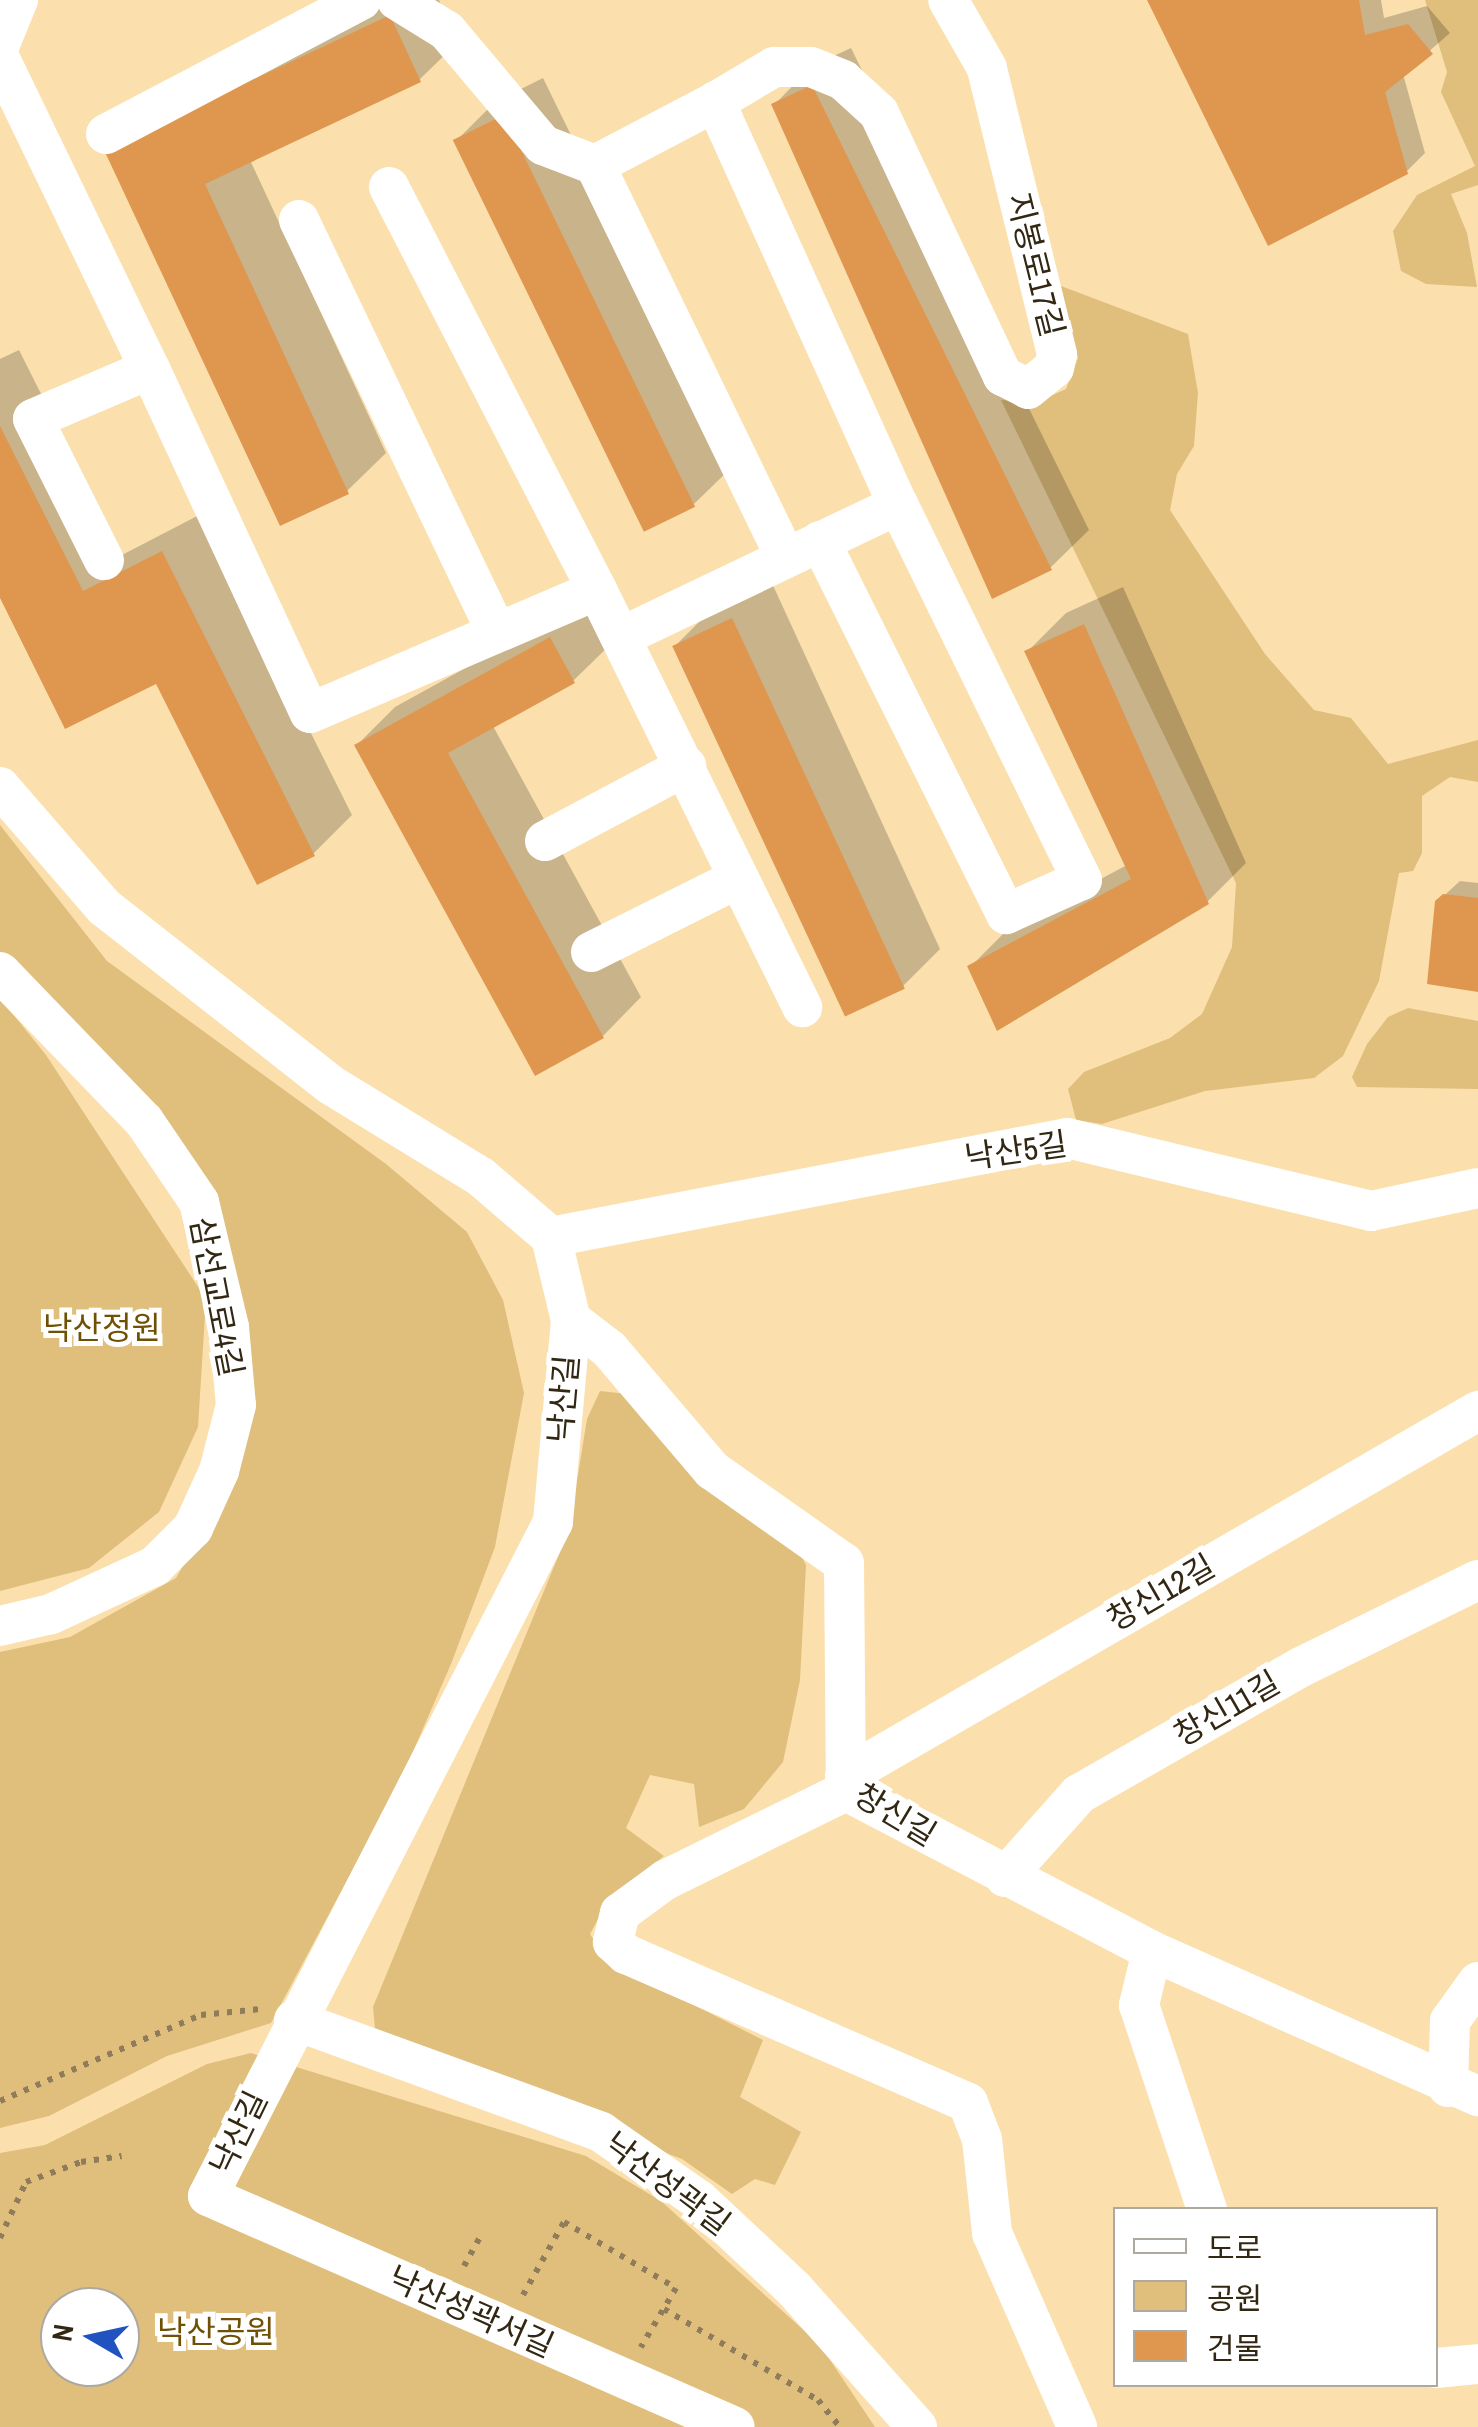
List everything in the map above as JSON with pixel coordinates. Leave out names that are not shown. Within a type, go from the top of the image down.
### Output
[{"type":"street","points":[[0,44],[18,0]]},
{"type":"street","points":[[106,134],[361,0]]},
{"type":"street","points":[[396,0],[447,31],[544,145],[595,165],[802,549],[1006,914],[1082,880],[898,504],[715,102],[595,165]]},
{"type":"street","name":"지봉로17길","points":[[715,102],[788,65],[843,80],[879,112],[1003,376],[1028,389],[1044,380],[1057,354],[987,68],[948,0]]},
{"type":"street","points":[[0,59],[310,713],[597,590]]},
{"type":"street","points":[[389,187],[623,636],[802,1007]]},
{"type":"street","points":[[300,220],[496,632]]},
{"type":"street","points":[[104,560],[33,419],[150,369]]},
{"type":"street","points":[[623,636],[898,504]]},
{"type":"street","points":[[545,841],[686,766]]},
{"type":"street","points":[[0,787],[104,908],[331,1085],[481,1178],[551,1237]]},
{"type":"street","points":[[591,952],[740,878]]},
{"type":"street","name":"삼선교로4길","points":[[0,972],[144,1121],[198,1202],[230,1327],[236,1405],[219,1471],[193,1528],[155,1566],[51,1614],[0,1626]]},
{"type":"street","name":"낙산5길","points":[[551,1237],[1067,1138],[1371,1210],[1478,1188]]},
{"type":"street","name":"낙산길","points":[[208,2196],[294,2020],[554,1522],[571,1320],[551,1237]]},
{"type":"street","name":"창신길","points":[[571,1320],[609,1349],[712,1470],[844,1563],[845,1783],[1005,1877],[1152,1951],[1463,2092]]},
{"type":"street","name":"창신12길","points":[[1078,2427],[992,2233],[982,2140],[968,2103],[626,1954],[613,1942],[620,1913],[666,1880],[845,1783],[1478,1411]]},
{"type":"street","name":"창신11길","points":[[1005,1877],[1079,1794],[1302,1667],[1478,1580]]},
{"type":"street","points":[[1152,1951],[1139,2005],[1205,2207]]},
{"type":"street","points":[[1463,2092],[1450,2021],[1478,1982]]},
{"type":"street","name":"낙산성곽길","points":[[294,2020],[602,2132],[700,2200],[794,2288],[917,2427]]},
{"type":"street","name":"낙산성곽서길","points":[[208,2196],[736,2427]]},
{"type":"street","points":[[1438,2368],[1478,2364]]},
{"type":"path","points":[[0,2101],[201,2015],[256,2008],[294,2020]]},
{"type":"path","points":[[0,2238],[26,2182],[80,2162],[122,2156]]},
{"type":"path","points":[[518,2305],[564,2222],[676,2288],[638,2353]]},
{"type":"path","points":[[462,2270],[480,2236]]},
{"type":"path","points":[[664,2309],[818,2400],[840,2427]]},
{"type":"green space","points":[[1425,0],[1478,0],[1478,185],[1451,194],[1467,233],[1477,287],[1426,284],[1401,271],[1393,231],[1417,195],[1475,166],[1441,92],[1447,72]]},
{"type":"green space","points":[[1061,286],[1188,334],[1198,393],[1194,446],[1177,474],[1170,510],[1265,654],[1314,710],[1351,718],[1388,764],[1478,740],[1478,782],[1450,777],[1422,796],[1422,853],[1413,871],[1399,873],[1379,981],[1343,1056],[1314,1078],[1205,1091],[1102,1124],[1076,1120],[1068,1089],[1084,1072],[1170,1038],[1202,1014],[1232,947],[1236,883],[1001,400],[1035,403],[1066,389],[1078,358]]},
{"type":"green space","points":[[0,825],[107,961],[386,1164],[467,1232],[503,1300],[524,1393],[495,1547],[451,1664],[402,1777],[271,2023],[167,2056],[49,2116],[0,2128],[0,1652],[70,1637],[176,1578],[217,1508],[248,1431],[211,1205],[0,953]]},
{"type":"green space","name":"낙산정원","points":[[0,998],[46,1055],[206,1299],[198,1427],[159,1512],[89,1568],[0,1591]]},
{"type":"green space","points":[[1408,1008],[1478,1021],[1478,1089],[1357,1087],[1352,1077],[1367,1044],[1388,1017]]},
{"type":"green space","points":[[600,1391],[636,1395],[793,1540],[806,1565],[800,1680],[783,1762],[744,1809],[699,1827],[694,1784],[650,1775],[626,1828],[664,1856],[609,1899],[590,1934],[607,1961],[763,2040],[740,2097],[801,2132],[775,2185],[755,2179],[732,2194],[682,2159],[386,2048],[375,2029],[373,2007],[569,1530],[587,1419]]},
{"type":"green space","name":"낙산공원","points":[[251,2053],[586,2156],[661,2201],[820,2345],[875,2427],[0,2427],[0,2153],[45,2145],[207,2064]]},
{"type":"building","points":[[1147,0],[1359,0],[1365,35],[1408,24],[1433,54],[1385,92],[1408,174],[1268,246]]},
{"type":"building","points":[[390,15],[421,82],[205,184],[349,494],[280,526],[104,150]]},
{"type":"building","points":[[812,85],[1052,570],[992,599],[771,104]]},
{"type":"building","points":[[504,115],[695,507],[644,532],[453,140]]},
{"type":"building","points":[[0,426],[83,591],[162,551],[315,856],[257,885],[156,684],[65,729],[0,598]]},
{"type":"building","points":[[732,618],[905,989],[845,1017],[672,646]]},
{"type":"building","points":[[1084,624],[1209,904],[997,1031],[967,966],[1131,879],[1024,651]]},
{"type":"building","points":[[550,637],[575,683],[448,753],[604,1038],[535,1076],[354,745]]},
{"type":"building","points":[[1443,894],[1478,898],[1478,992],[1427,984],[1435,901]]}]
